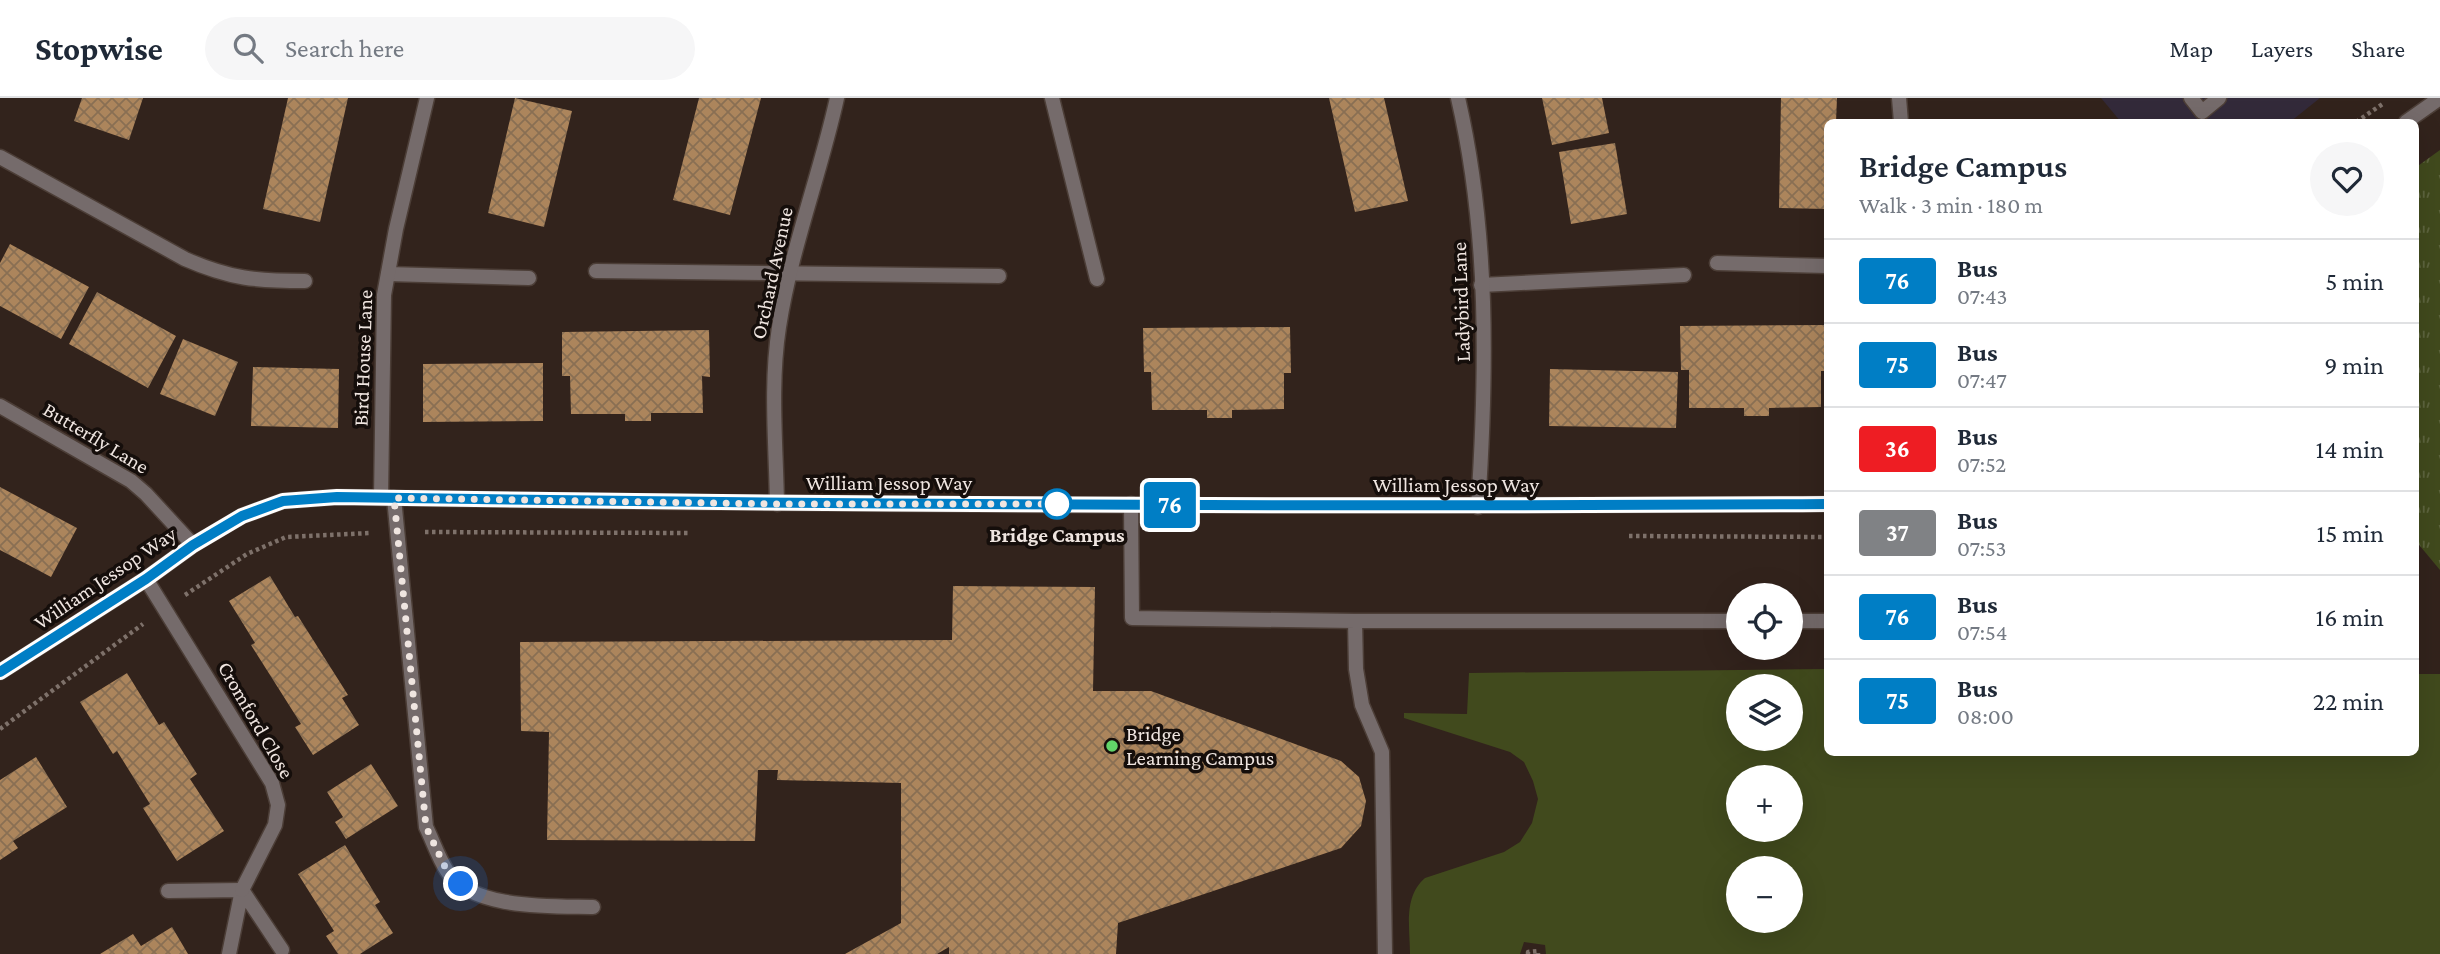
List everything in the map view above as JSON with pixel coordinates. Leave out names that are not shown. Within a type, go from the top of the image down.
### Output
[{"type":"street","name":"Bird House Lane","points":[[427,98],[384,295],[387,498],[396,532],[426,827],[448,873],[474,895],[518,905],[593,907]]},
{"type":"street","name":"Orchard Avenue","points":[[777,504],[774,365],[788,275],[837,98]]},
{"type":"street","points":[[1052,98],[1097,279]]},
{"type":"street","name":"Ladybird Lane","points":[[1458,98],[1469,145],[1479,219],[1484,398],[1478,507]]},
{"type":"street","points":[[1899,98],[1901,119]]},
{"type":"street","points":[[2191,98],[2202,112],[2219,98]]},
{"type":"street","points":[[2410,119],[2440,98]]},
{"type":"street","points":[[0,157],[210,270],[239,278],[305,281]]},
{"type":"street","points":[[1717,263],[1824,266]]},
{"type":"street","points":[[596,271],[999,276]]},
{"type":"street","points":[[388,274],[529,278]]},
{"type":"street","points":[[1482,285],[1684,275]]},
{"type":"street","name":"Butterfly Lane","points":[[0,406],[131,481],[193,545]]},
{"type":"street","name":"William Jessop Way","points":[[0,673],[146,579],[193,545],[242,516],[283,501],[337,497],[777,504],[1478,507],[1824,504]]},
{"type":"street","points":[[1132,505],[1132,618],[1726,621]]},
{"type":"street","name":"Cromford Close","points":[[146,579],[272,783],[278,805],[275,825],[242,890],[229,954]]},
{"type":"street","points":[[1355,621],[1356,669],[1362,705],[1382,752],[1385,954]]},
{"type":"street","points":[[1803,621],[1824,621]]},
{"type":"street","points":[[168,891],[242,890],[282,950]]},
{"type":"path","points":[[2360,119],[2390,98]]},
{"type":"path","points":[[0,729],[165,608],[247,554],[286,537],[396,532],[702,533]]},
{"type":"path","points":[[1619,536],[1824,537]]},
{"type":"path","points":[[1528,954],[1538,951],[1538,954]]},
{"type":"shaded area","points":[[2101,98],[2320,98],[2294,119],[2118,119]]},
{"type":"green space","points":[[2440,150],[2440,570],[2419,545],[2419,165]]},
{"type":"green space","points":[[1824,669],[1824,756],[2419,756],[2419,674],[2440,674],[2440,954],[1546,954],[1545,945],[1524,942],[1520,954],[1410,954],[1409,913],[1413,894],[1418,886],[1425,878],[1504,852],[1520,842],[1532,823],[1538,799],[1524,762],[1510,752],[1404,718],[1404,713],[1467,714],[1469,673]]},
{"type":"building","points":[[82,98],[143,98],[129,140],[74,121]]},
{"type":"building","points":[[288,98],[348,98],[320,222],[263,209]]},
{"type":"building","points":[[515,98],[572,111],[544,227],[488,213]]},
{"type":"building","points":[[699,98],[761,98],[730,215],[673,200]]},
{"type":"building","points":[[1329,98],[1384,98],[1408,201],[1355,212]]},
{"type":"building","points":[[1542,98],[1602,98],[1609,133],[1552,145]]},
{"type":"building","points":[[1781,98],[1837,98],[1836,119],[1824,119],[1824,209],[1779,208]]},
{"type":"building","points":[[1615,143],[1627,214],[1571,224],[1559,152]]},
{"type":"building","points":[[10,244],[89,287],[61,339],[0,306],[0,263]]},
{"type":"building","points":[[97,292],[176,336],[148,388],[69,344]]},
{"type":"building","points":[[1824,325],[1821,407],[1769,408],[1769,416],[1744,416],[1744,408],[1689,408],[1689,370],[1681,370],[1680,326]]},
{"type":"building","points":[[1290,327],[1291,373],[1284,373],[1284,409],[1232,410],[1232,418],[1207,418],[1207,410],[1152,410],[1151,372],[1144,372],[1143,328]]},
{"type":"building","points":[[709,330],[710,377],[702,376],[703,413],[651,413],[651,421],[625,421],[625,414],[571,414],[570,376],[562,376],[562,332]]},
{"type":"building","points":[[183,339],[238,362],[215,416],[160,394]]},
{"type":"building","points":[[543,363],[543,421],[423,422],[423,364]]},
{"type":"building","points":[[253,367],[339,369],[338,428],[251,426]]},
{"type":"building","points":[[1550,369],[1678,372],[1676,428],[1549,426]]},
{"type":"building","points":[[0,487],[77,528],[51,577],[0,550]]},
{"type":"building","points":[[270,576],[348,695],[342,698],[359,725],[313,755],[295,727],[301,724],[251,645],[255,643],[229,601]]},
{"type":"building","points":[[953,586],[1095,587],[1093,691],[1151,691],[1341,761],[1359,777],[1366,801],[1361,826],[1341,848],[1118,923],[1116,954],[949,954],[949,947],[937,954],[845,954],[901,923],[901,783],[777,780],[778,770],[758,770],[755,841],[547,840],[549,732],[521,731],[520,642],[952,640]]},
{"type":"building","points":[[127,673],[159,725],[164,722],[197,774],[190,779],[224,831],[177,861],[143,808],[150,804],[117,751],[113,754],[80,702]]},
{"type":"building","points":[[36,757],[67,807],[13,841],[18,848],[0,860],[0,780]]},
{"type":"building","points":[[371,764],[398,806],[346,839],[335,822],[343,817],[327,792]]},
{"type":"building","points":[[345,845],[380,902],[375,905],[393,933],[360,954],[338,954],[326,936],[334,931],[298,874]]},
{"type":"building","points":[[172,927],[188,954],[100,954],[133,934],[141,946]]},
{"type":"bus line","name":"76","points":[[0,672],[146,579],[193,545],[242,516],[283,501],[337,497],[777,504],[1478,507],[1824,504]]},
{"type":"place","name":"Bridge Campus","points":[[1057,504]]},
{"type":"place","name":"Bridge Learning Campus","points":[[1112,746]]},
{"type":"route","points":[[461,884],[448,873],[426,827],[394,498],[777,504],[1057,504]]}]
